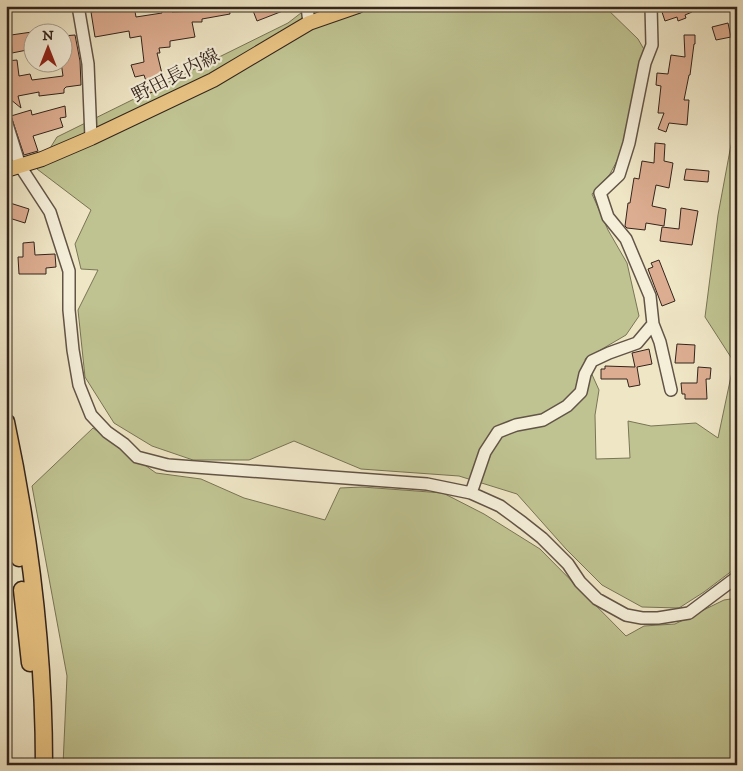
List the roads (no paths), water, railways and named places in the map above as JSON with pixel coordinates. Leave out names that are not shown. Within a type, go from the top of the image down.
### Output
[{"type":"highway","points":[[6,422],[29,551],[39,637],[44,722],[44,765]]},
{"type":"highway","points":[[6,482],[19,561],[29,649],[34,765]]},
{"type":"main road","name":"野田長内線","points":[[6,170],[42,159],[91,138],[213,80],[309,24],[358,6]]},
{"type":"street","points":[[78,6],[88,64],[91,138]]},
{"type":"street","points":[[307,6],[309,24]]},
{"type":"street","points":[[651,6],[652,45],[645,63],[629,143],[619,175],[600,193],[608,217],[626,239],[650,296],[653,324],[660,342],[670,390]]},
{"type":"street","points":[[6,121],[20,166],[50,212],[68,271],[73,350],[80,385],[91,415],[107,432],[124,444],[137,457],[168,465],[427,484],[471,493],[500,506],[523,523],[542,538],[568,564],[580,582],[597,599],[626,615],[658,618],[688,613],[737,577]]},
{"type":"street","points":[[471,493],[485,452],[498,432],[516,425],[543,420],[566,406],[581,392],[585,374],[592,362],[609,353],[638,343],[653,324]]}]
